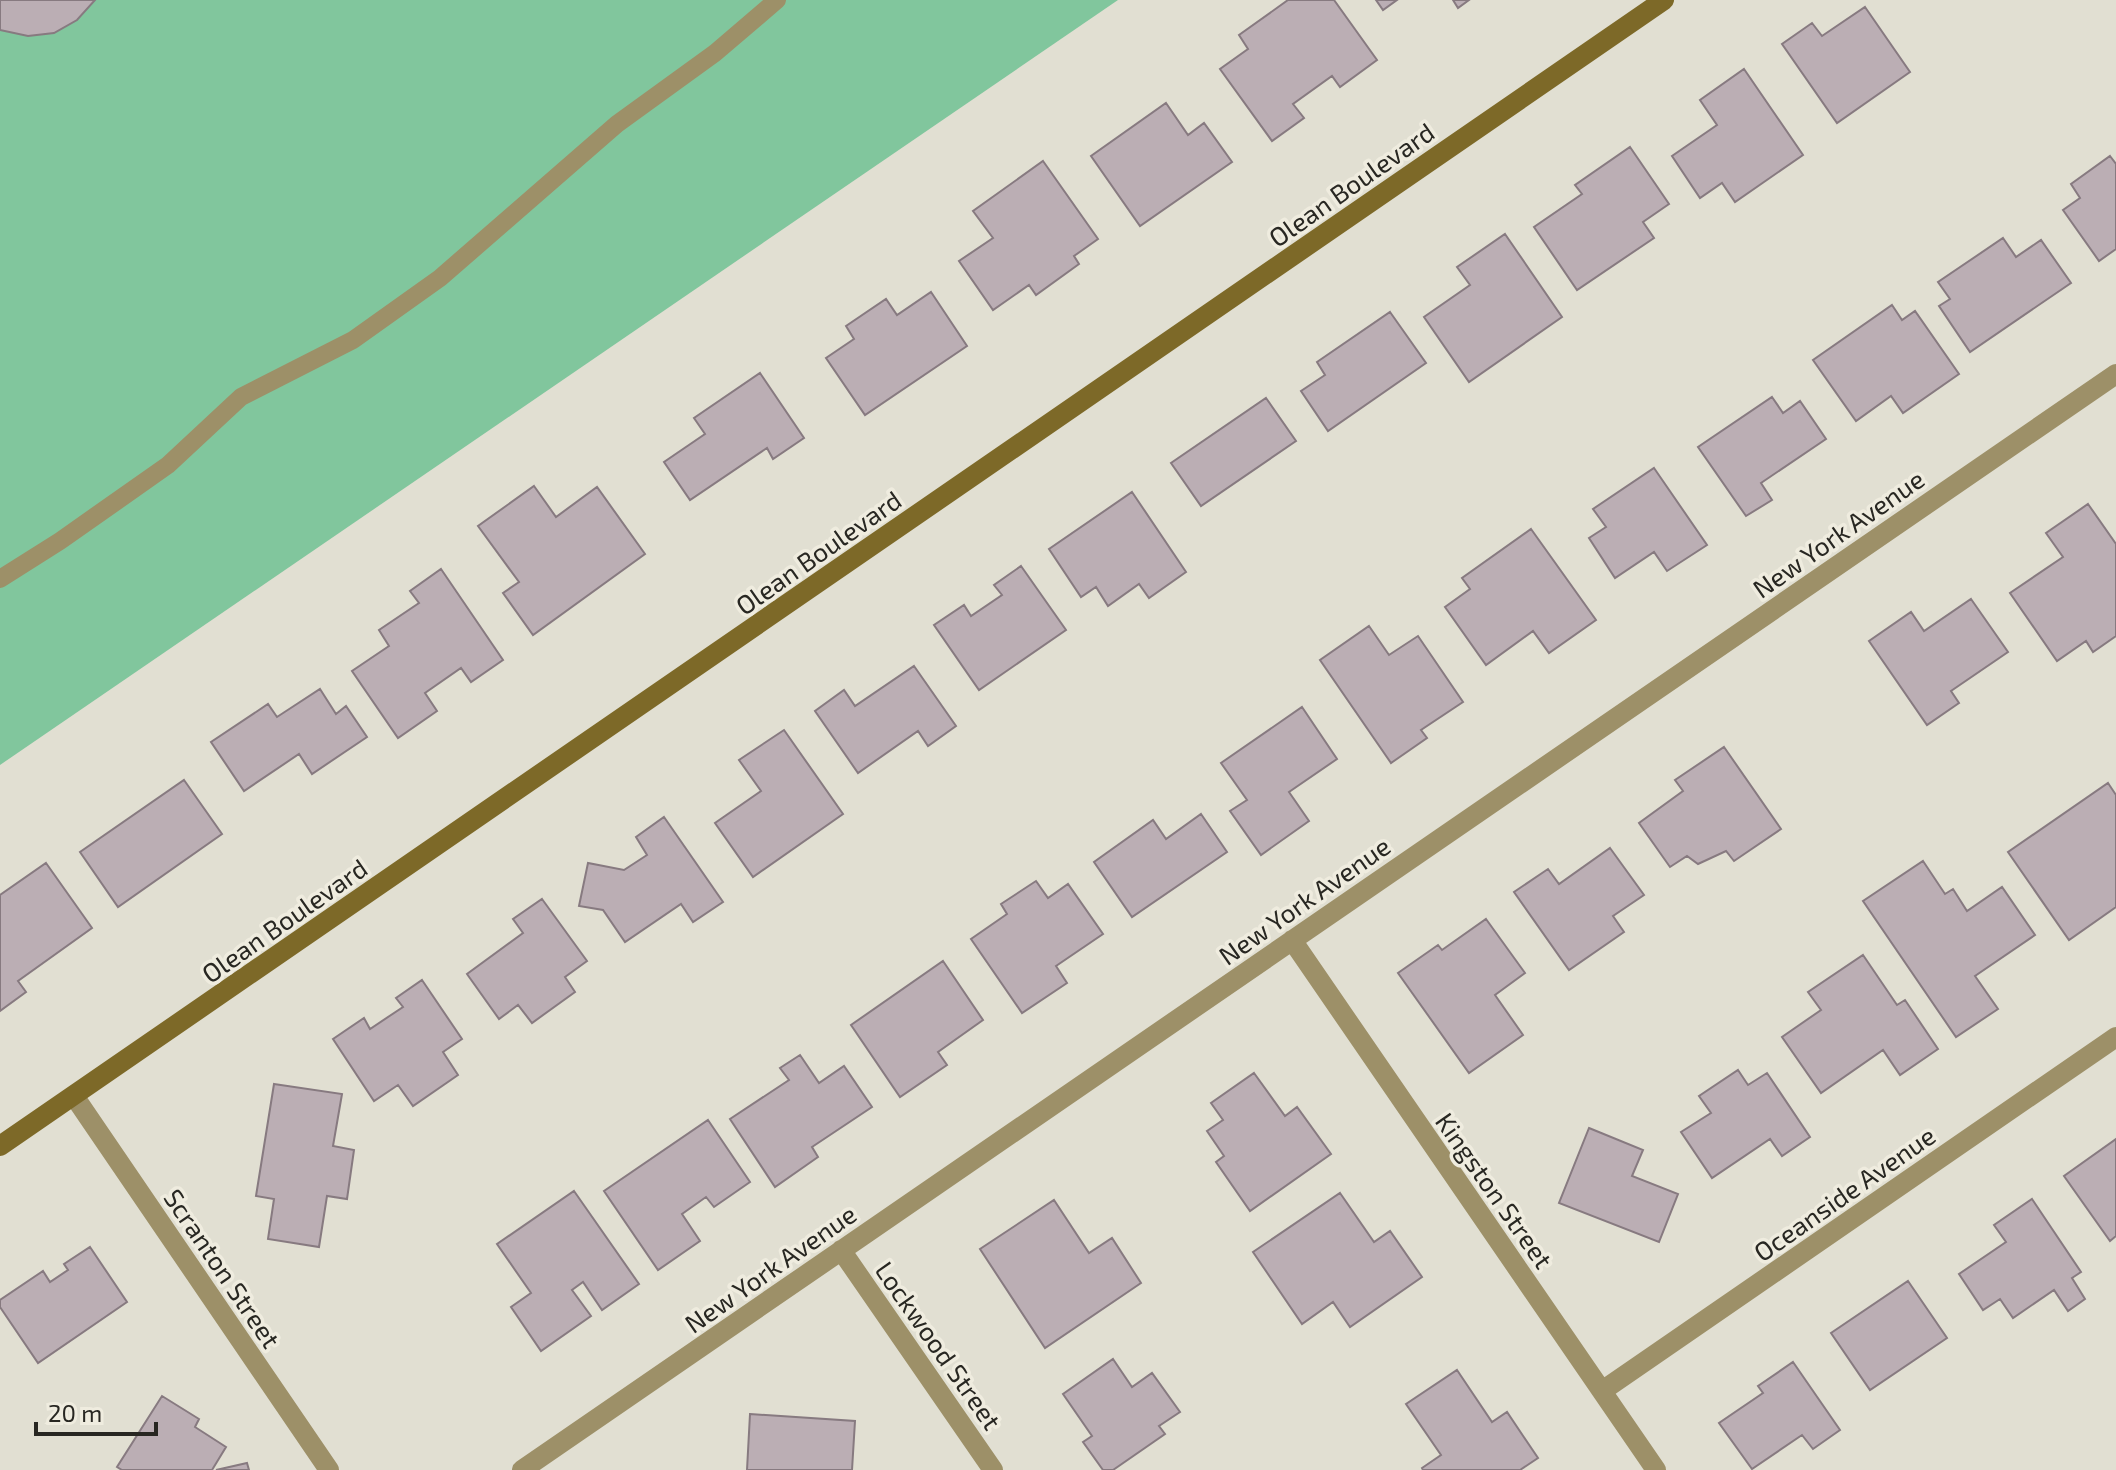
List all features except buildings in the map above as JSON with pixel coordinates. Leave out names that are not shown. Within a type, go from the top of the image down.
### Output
[{"type":"street","name":"Olean Boulevard","points":[[0,1146],[1664,0]]},
{"type":"street","name":"New York Avenue","points":[[522,1470],[2116,374]]},
{"type":"street","name":"Kingston Street","points":[[1292,940],[1656,1470]]},
{"type":"street","name":"Oceanside Avenue","points":[[1602,1391],[2116,1037]]},
{"type":"street","name":"Scranton Street","points":[[74,1096],[329,1470]]},
{"type":"street","name":"Lockwood Street","points":[[841,1250],[993,1470]]},
{"type":"lane","points":[[0,579],[168,465],[241,397],[353,340],[440,278],[617,124],[715,53],[777,0]]},
{"type":"green space","points":[[0,0],[1118,0],[0,765]]}]
